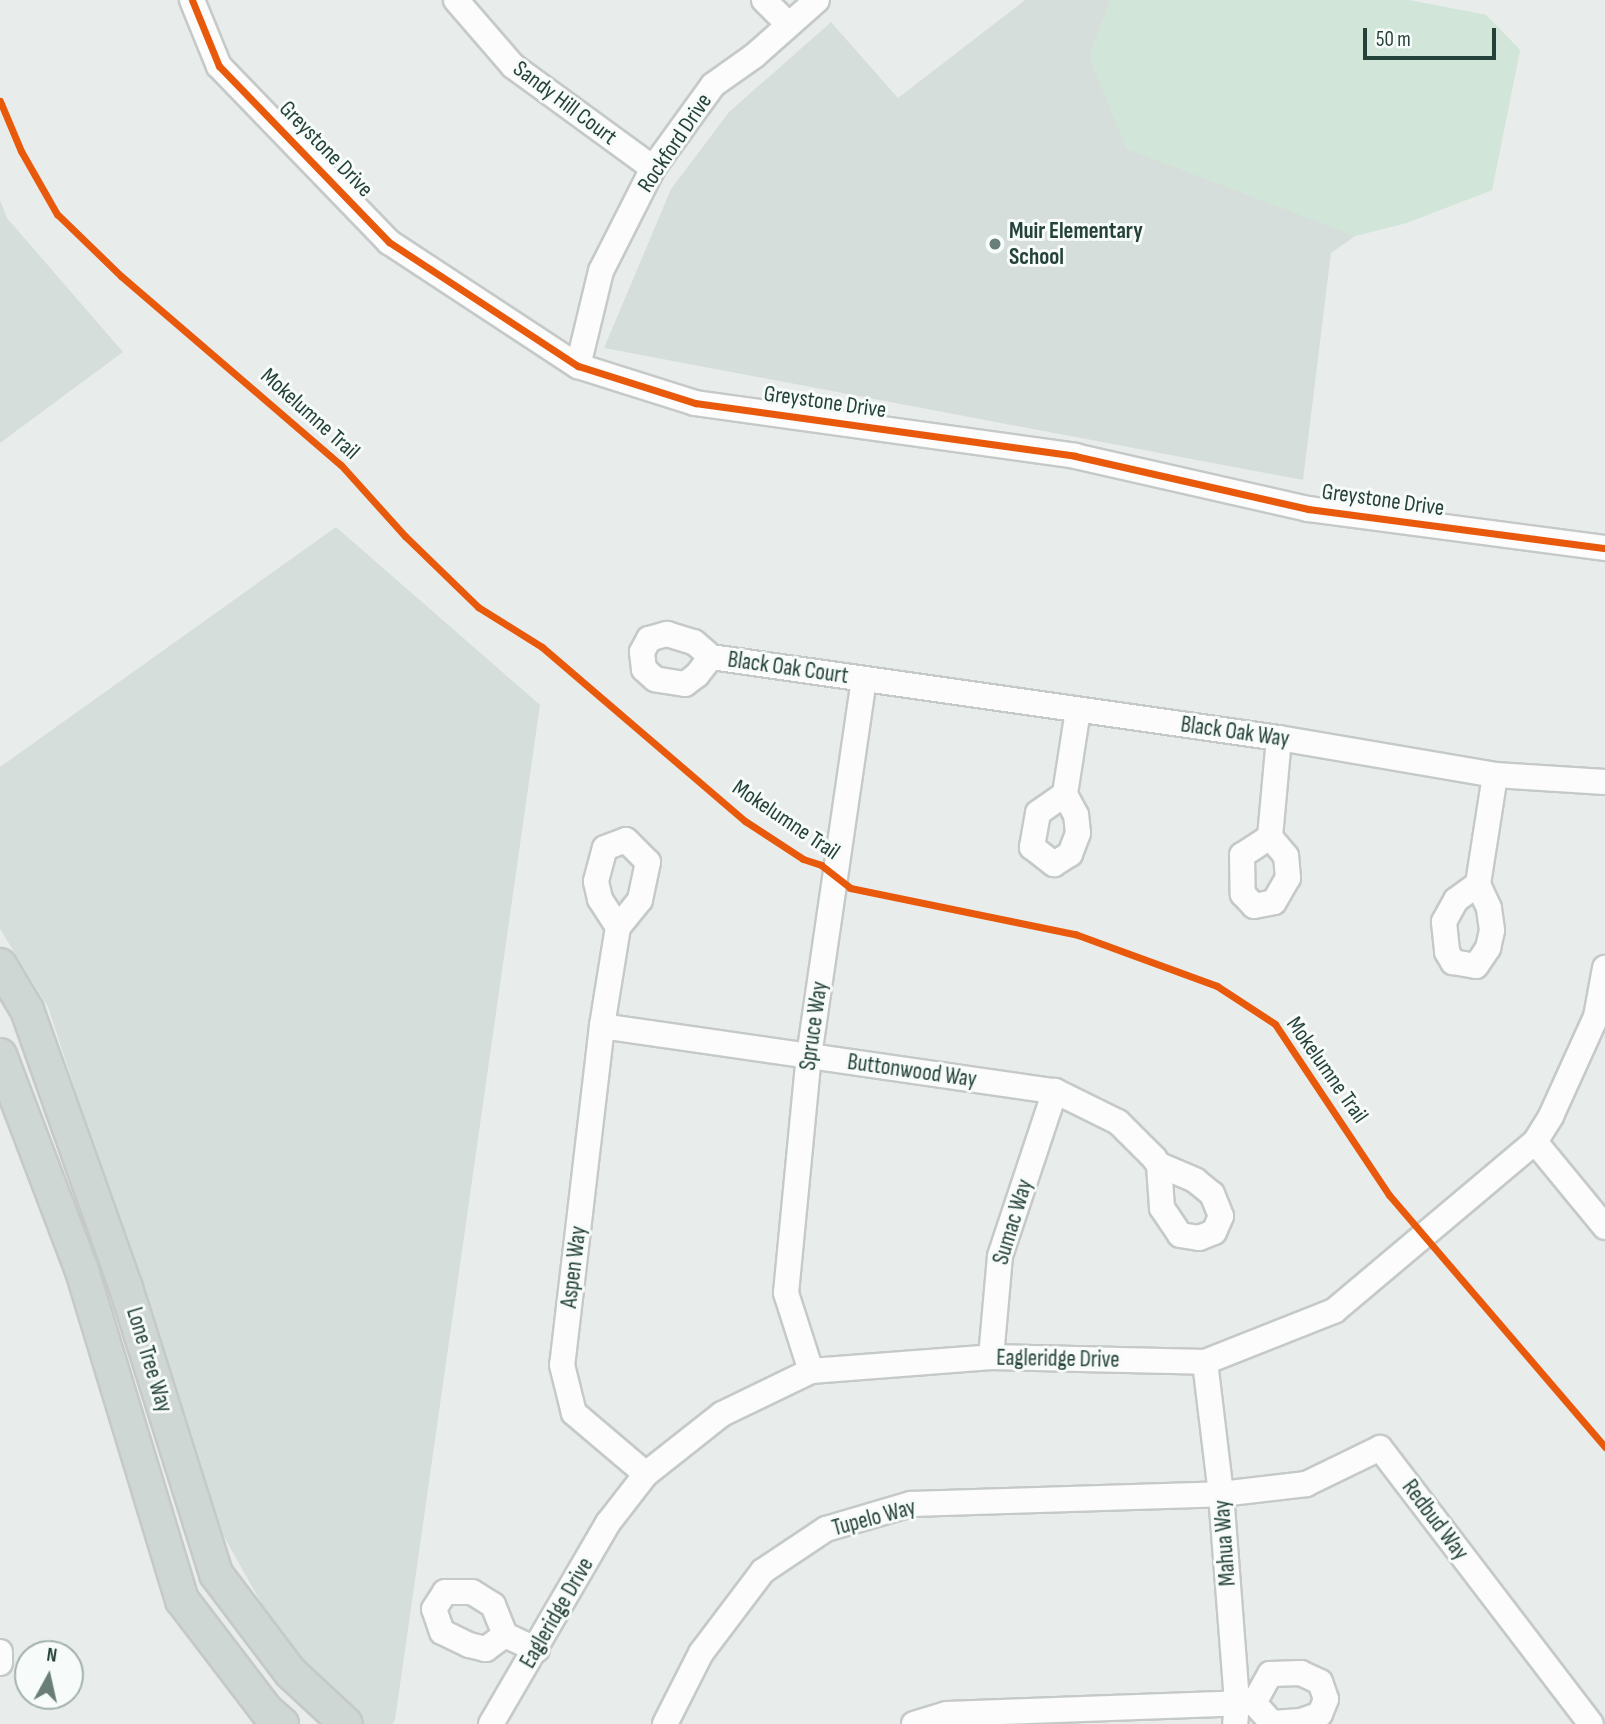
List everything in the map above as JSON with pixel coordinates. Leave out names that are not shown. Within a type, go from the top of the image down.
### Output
[{"type":"main road","name":"Lone Tree Way","points":[[0,965],[27,1010],[117,1262],[216,1574],[290,1672],[346,1724]]},
{"type":"main road","name":"Lone Tree Way","points":[[0,1055],[82,1271],[182,1600],[267,1710],[282,1724]]},
{"type":"street","name":"Greystone Drive","points":[[192,0],[219,66],[389,242],[578,366],[695,403],[1075,456],[1308,509],[1605,548]]},
{"type":"street","name":"Sandy Hill Court","points":[[456,0],[513,66],[653,167]]},
{"type":"street","points":[[764,0],[789,25]]},
{"type":"street","name":"Rockford Drive","points":[[578,366],[601,271],[653,167],[713,85],[754,56],[817,0]]},
{"type":"street","name":"Black Oak Court","points":[[711,657],[864,679]]},
{"type":"street","name":"Black Oak Way","points":[[864,679],[1279,738],[1495,775],[1605,782]]},
{"type":"street","name":"Spruce Way","points":[[811,1371],[786,1293],[809,1056],[864,679]]},
{"type":"street","points":[[1065,794],[1078,710]]},
{"type":"street","points":[[1270,837],[1279,738]]},
{"type":"street","points":[[1478,884],[1495,775]]},
{"type":"street","name":"Aspen Way","points":[[618,927],[602,1026],[562,1365],[574,1413],[646,1474]]},
{"type":"street","name":"Eagleridge Drive","points":[[491,1724],[537,1650],[608,1523],[646,1474],[722,1413],[811,1371],[991,1357],[1205,1362],[1334,1311],[1535,1142],[1596,1017],[1604,982]]},
{"type":"street","name":"Buttonwood Way","points":[[602,1026],[1055,1091],[1118,1122],[1158,1165]]},
{"type":"street","name":"Sumac Way","points":[[991,1357],[1000,1256],[1055,1091]]},
{"type":"street","points":[[1535,1142],[1605,1227]]},
{"type":"street","name":"Mahua Way","points":[[1205,1362],[1242,1710]]},
{"type":"street","name":"Redbud Way","points":[[1221,1494],[1306,1485],[1380,1448],[1584,1721]]},
{"type":"street","name":"Tupelo Way","points":[[665,1724],[701,1653],[763,1571],[827,1529],[911,1504],[1221,1494]]},
{"type":"street","points":[[505,1635],[537,1650]]},
{"type":"street","points":[[0,1652],[0,1663]]},
{"type":"street","points":[[914,1724],[947,1714],[1242,1710]]},
{"type":"shaded area","name":"Muir Elementary School","points":[[1025,0],[1408,0],[1486,15],[1520,50],[1492,190],[1406,223],[1355,236],[1331,253],[1303,480],[604,348],[671,189],[729,112],[831,22],[898,98]]},
{"type":"shaded area","points":[[0,200],[7,218],[123,352],[0,443]]},
{"type":"shaded area","points":[[336,527],[540,705],[395,1720],[392,1724],[362,1724],[310,1674],[269,1617],[218,1526],[48,1007],[0,929],[0,767]]},
{"type":"green space","points":[[1110,0],[1408,0],[1486,15],[1520,50],[1492,190],[1406,223],[1355,236],[1127,149],[1089,57]]},
{"type":"cycle path","points":[[192,0],[219,66],[389,242],[578,366],[695,403],[1075,456],[1308,509],[1605,548]]},
{"type":"cycle path","name":"Mokelumne Trail","points":[[0,101],[21,151],[57,214],[121,276],[341,465],[405,536],[478,607],[542,647],[745,821],[803,859],[821,865],[850,888],[1075,934],[1217,986],[1275,1024],[1389,1195],[1605,1447]]},
{"type":"place","name":"Muir Elementary School","points":[[995,244]]}]
